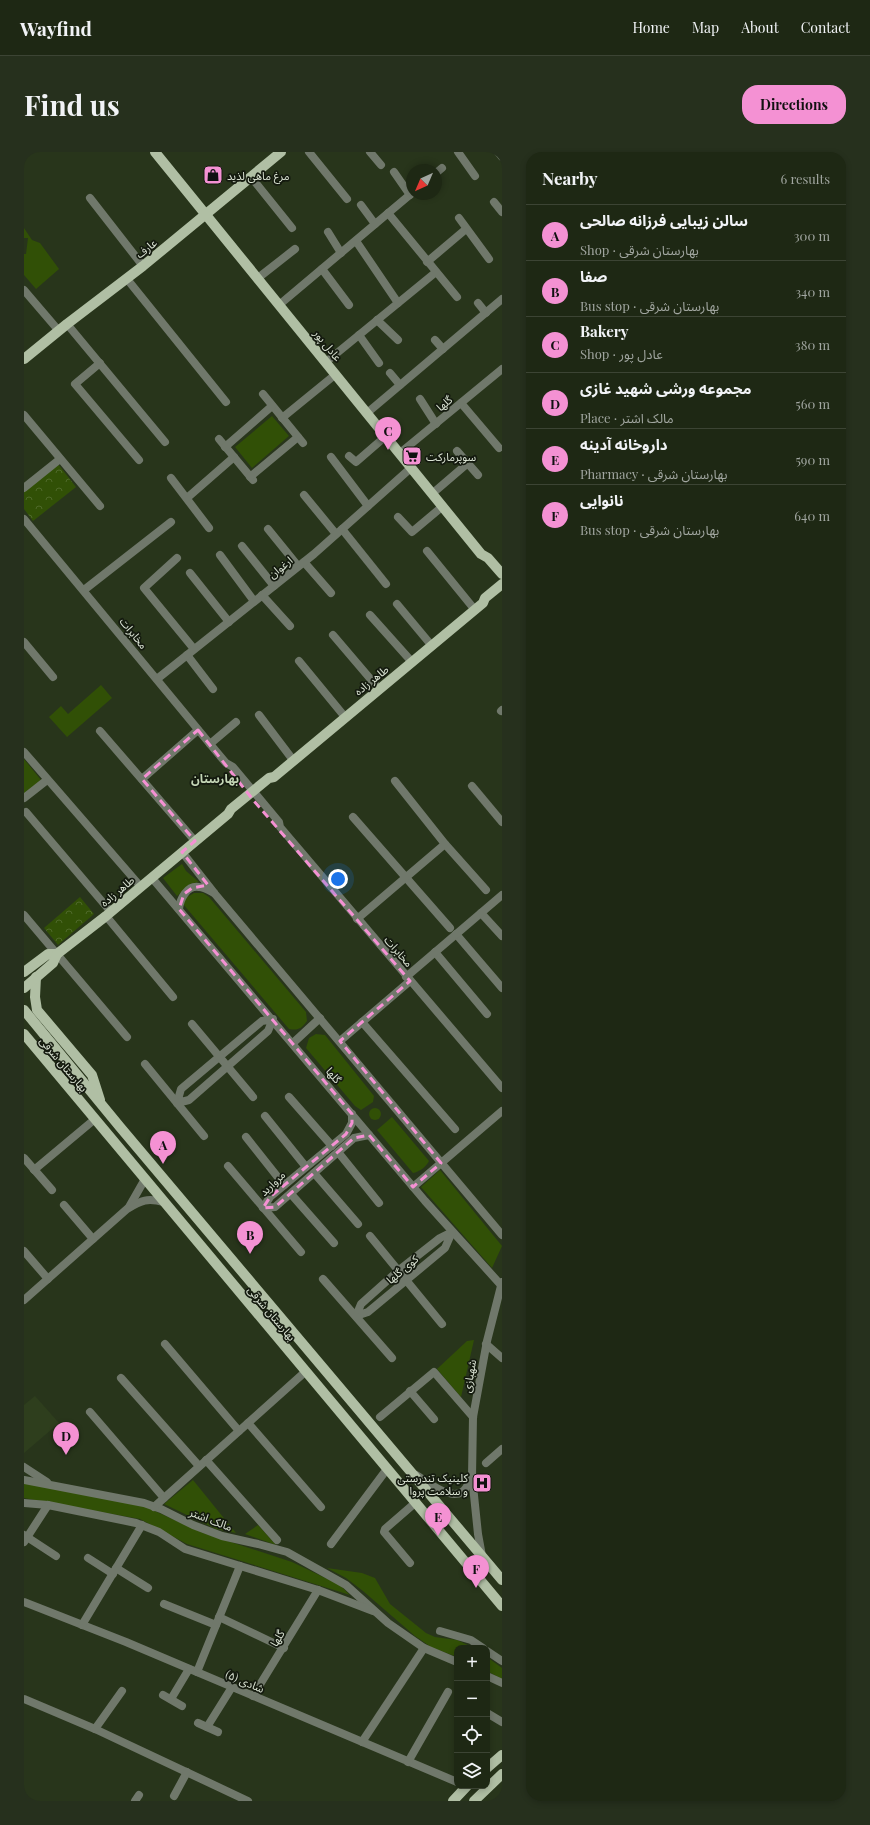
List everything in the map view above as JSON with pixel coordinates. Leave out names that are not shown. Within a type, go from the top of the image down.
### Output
[{"type":"main road","name":"عادل پور","points":[[155,152],[482,554],[488,558],[502,574]]},
{"type":"main road","name":"عارف","points":[[24,359],[206,215],[277,153]]},
{"type":"main road","name":"عادل پور","points":[[482,554],[483,561],[502,583]]},
{"type":"main road","name":"طاهر زاده","points":[[24,988],[53,963],[57,954],[152,878],[228,814],[234,813],[253,795],[273,781],[274,776],[432,646],[479,606],[485,598],[502,583]]},
{"type":"main road","name":"طاهر زاده","points":[[479,606],[489,602],[502,592]]},
{"type":"main road","name":"طاهر زاده","points":[[26,969],[48,954],[57,954]]},
{"type":"main road","points":[[36,977],[37,1010],[92,1075],[102,1105]]},
{"type":"main road","name":"بهارستان شرقی","points":[[24,1010],[102,1105],[502,1580]]},
{"type":"main road","name":"بهارستان شرقی","points":[[24,1034],[502,1606]]},
{"type":"main road","points":[[490,1763],[502,1755]]},
{"type":"main road","points":[[474,1801],[502,1774]]},
{"type":"main road","points":[[453,1801],[463,1789]]},
{"type":"street","points":[[309,152],[347,199]]},
{"type":"street","points":[[370,152],[381,165]]},
{"type":"street","points":[[498,152],[502,157]]},
{"type":"street","points":[[462,153],[475,176]]},
{"type":"street","points":[[394,172],[406,188]]},
{"type":"street","points":[[251,177],[292,228]]},
{"type":"street","points":[[90,198],[143,266]]},
{"type":"street","points":[[279,305],[406,198]]},
{"type":"street","points":[[494,202],[502,211]]},
{"type":"street","points":[[361,205],[375,224]]},
{"type":"street","points":[[388,213],[457,297]]},
{"type":"street","points":[[459,218],[489,259]]},
{"type":"street","points":[[428,262],[466,229]]},
{"type":"street","points":[[328,232],[341,253]]},
{"type":"street","points":[[356,240],[398,303]]},
{"type":"street","points":[[258,278],[295,249]]},
{"type":"street","points":[[322,269],[349,305]]},
{"type":"street","points":[[326,362],[436,272]]},
{"type":"street","points":[[127,278],[226,402]]},
{"type":"street","points":[[24,290],[59,331]]},
{"type":"street","points":[[367,412],[502,300]]},
{"type":"street","points":[[478,303],[486,313]]},
{"type":"street","points":[[377,320],[398,340]]},
{"type":"street","points":[[68,324],[165,442]]},
{"type":"street","points":[[359,335],[379,363]]},
{"type":"street","points":[[435,340],[443,349]]},
{"type":"street","points":[[100,363],[75,384],[139,460]]},
{"type":"street","name":"گلها","points":[[400,453],[502,369]]},
{"type":"street","points":[[390,373],[400,385]]},
{"type":"street","points":[[282,418],[336,374]]},
{"type":"street","points":[[219,439],[252,479],[301,440],[263,394]]},
{"type":"street","points":[[420,399],[436,424]]},
{"type":"street","points":[[461,403],[499,448]]},
{"type":"street","points":[[225,447],[272,406]]},
{"type":"street","points":[[24,415],[100,506]]},
{"type":"street","points":[[349,456],[356,462],[386,436]]},
{"type":"street","points":[[457,451],[478,475]]},
{"type":"street","points":[[187,498],[234,457]]},
{"type":"street","points":[[331,457],[368,506]]},
{"type":"street","points":[[24,488],[60,459]]},
{"type":"street","points":[[432,493],[468,463]]},
{"type":"street","name":"ارغوان","points":[[157,679],[301,564],[412,467]]},
{"type":"street","points":[[171,478],[209,528]]},
{"type":"street","points":[[304,495],[339,531],[386,584]]},
{"type":"street","points":[[398,517],[412,532],[443,506]]},
{"type":"street","name":"مخابرات","points":[[24,519],[198,730],[226,763],[233,767],[275,826],[280,827],[502,1088]]},
{"type":"street","points":[[84,590],[171,522]]},
{"type":"street","points":[[268,529],[331,593]]},
{"type":"street","points":[[242,546],[274,586]]},
{"type":"street","points":[[427,551],[479,606]]},
{"type":"street","points":[[220,555],[254,601]]},
{"type":"street","points":[[177,558],[144,588],[194,649]]},
{"type":"street","points":[[190,572],[229,622]]},
{"type":"street","points":[[262,595],[290,626]]},
{"type":"street","points":[[397,604],[432,646]]},
{"type":"street","points":[[370,615],[412,662]]},
{"type":"street","points":[[333,635],[379,689]]},
{"type":"street","points":[[24,642],[53,676]]},
{"type":"street","points":[[187,655],[213,689]]},
{"type":"street","points":[[299,661],[345,717]]},
{"type":"street","points":[[259,715],[293,760]]},
{"type":"street","points":[[210,744],[236,722]]},
{"type":"street","points":[[142,779],[198,730]]},
{"type":"street","points":[[100,731],[195,841]]},
{"type":"street","points":[[24,752],[141,887]]},
{"type":"street","points":[[24,798],[47,780]]},
{"type":"street","points":[[396,781],[445,844],[486,890]]},
{"type":"street","points":[[472,786],[502,822]]},
{"type":"street","points":[[26,812],[173,997]]},
{"type":"street","points":[[353,817],[502,988]]},
{"type":"street","points":[[357,919],[445,844]]},
{"type":"street","points":[[182,852],[215,894],[340,1041],[502,1236]]},
{"type":"street","name":"گلها","points":[[152,878],[273,1019],[413,1187],[452,1232],[501,1284]]},
{"type":"street","points":[[179,909],[180,900],[184,894],[192,888],[199,887],[215,894]]},
{"type":"street","points":[[340,1041],[408,979],[435,952],[453,931],[481,913],[502,895]]},
{"type":"street","points":[[481,913],[502,936]]},
{"type":"street","points":[[24,915],[127,1037]]},
{"type":"street","points":[[435,952],[487,1014]]},
{"type":"street","points":[[293,1043],[320,1018]]},
{"type":"street","points":[[177,1103],[182,1089],[262,1021],[273,1019]]},
{"type":"street","points":[[177,1103],[189,1100],[268,1031],[273,1019]]},
{"type":"street","points":[[362,1022],[455,1129]]},
{"type":"street","points":[[192,1024],[253,1098]]},
{"type":"street","points":[[145,1064],[204,1136]]},
{"type":"street","points":[[193,1080],[201,1089]]},
{"type":"street","points":[[289,1097],[332,1146]]},
{"type":"street","points":[[413,1187],[502,1112]]},
{"type":"street","name":"مروارید","points":[[263,1208],[270,1197],[346,1134],[352,1123],[352,1114]]},
{"type":"street","points":[[265,1116],[306,1167]]},
{"type":"street","points":[[34,1170],[95,1119]]},
{"type":"street","name":"مروارید","points":[[263,1208],[275,1207],[354,1138],[369,1134]]},
{"type":"street","points":[[246,1137],[284,1185]]},
{"type":"street","points":[[338,1152],[379,1203]]},
{"type":"street","points":[[24,1158],[52,1190]]},
{"type":"street","points":[[228,1166],[301,1252]]},
{"type":"street","points":[[314,1173],[358,1224]]},
{"type":"street","points":[[127,1209],[145,1180]]},
{"type":"street","points":[[291,1194],[334,1243]]},
{"type":"street","points":[[24,1300],[127,1209],[140,1201],[151,1199],[164,1202]]},
{"type":"street","points":[[64,1205],[93,1239]]},
{"type":"street","name":"کوی گلها","points":[[356,1316],[361,1304],[398,1271],[440,1238],[452,1232]]},
{"type":"street","name":"کوی گلها","points":[[356,1316],[368,1312],[445,1248],[452,1232]]},
{"type":"street","points":[[370,1236],[442,1324]]},
{"type":"street","points":[[24,1251],[48,1279]]},
{"type":"street","points":[[323,1279],[392,1358]]},
{"type":"street","name":"شهبازی","points":[[482,1556],[478,1534],[472,1476],[473,1417],[486,1344],[501,1284]]},
{"type":"street","points":[[165,1344],[239,1431]]},
{"type":"street","points":[[486,1344],[502,1358]]},
{"type":"street","points":[[154,1506],[305,1372]]},
{"type":"street","points":[[380,1417],[434,1372],[473,1417]]},
{"type":"street","points":[[121,1378],[199,1466]]},
{"type":"street","points":[[410,1391],[434,1419]]},
{"type":"street","points":[[90,1412],[164,1498]]},
{"type":"street","points":[[248,1423],[321,1507]]},
{"type":"street","points":[[486,1463],[501,1453]]},
{"type":"street","points":[[206,1460],[277,1540]]},
{"type":"street","points":[[24,1468],[51,1484]]},
{"type":"street","points":[[331,1544],[386,1469]]},
{"type":"street","points":[[409,1471],[443,1492],[454,1494],[460,1493],[465,1489],[472,1476]]},
{"type":"street","name":"مالک اشتر","points":[[24,1480],[144,1503],[222,1536],[287,1552],[346,1585],[388,1623],[424,1648],[454,1661]]},
{"type":"street","name":"مالک اشتر","points":[[24,1503],[48,1505],[142,1525],[159,1532],[185,1549],[318,1590],[375,1612]]},
{"type":"street","points":[[410,1563],[384,1532],[385,1529],[416,1503]]},
{"type":"street","points":[[48,1505],[25,1538],[56,1556]]},
{"type":"street","points":[[82,1625],[142,1525]]},
{"type":"street","points":[[88,1558],[148,1588]]},
{"type":"street","points":[[171,1699],[193,1671],[218,1621],[240,1566]]},
{"type":"street","name":"گلها","points":[[253,1696],[284,1648],[318,1590]]},
{"type":"street","name":"شادی (۵)","points":[[24,1602],[232,1687],[454,1781]]},
{"type":"street","points":[[164,1604],[218,1621],[284,1648]]},
{"type":"street","points":[[440,1631],[471,1640],[478,1645]]},
{"type":"street","points":[[362,1742],[424,1648]]},
{"type":"street","points":[[490,1653],[502,1661]]},
{"type":"street","points":[[495,1680],[502,1689]]},
{"type":"street","points":[[207,1726],[232,1687]]},
{"type":"street","points":[[95,1729],[122,1691]]},
{"type":"street","points":[[408,1762],[448,1692]]},
{"type":"street","points":[[163,1695],[182,1706]]},
{"type":"street","points":[[24,1699],[95,1729],[243,1800]]},
{"type":"street","points":[[490,1715],[502,1722]]},
{"type":"street","points":[[198,1723],[218,1732]]},
{"type":"street","points":[[174,1796],[187,1772]]},
{"type":"highlighted area","points":[[198,730],[254,801],[410,981],[340,1041],[441,1163],[413,1187],[369,1135],[354,1138],[275,1207],[263,1208],[270,1197],[346,1134],[352,1123],[352,1114],[179,909],[184,894],[192,888],[208,885],[182,852],[195,841],[142,779]]},
{"type":"shaded area","points":[[35,1396],[59,1423],[24,1453],[24,1405]]},
{"type":"green space","points":[[24,228],[32,240],[40,243],[59,269],[36,289],[24,275],[24,254],[26,254],[28,238],[24,238]]},
{"type":"green space","points":[[272,416],[289,436],[252,468],[235,447]]},
{"type":"green space","points":[[58,464],[76,487],[33,521],[24,509],[24,491]]},
{"type":"green space","points":[[101,685],[112,698],[67,737],[49,717],[61,706],[68,714]]},
{"type":"green space","points":[[24,759],[41,780],[24,794]]},
{"type":"green space","points":[[182,864],[186,871],[199,882],[190,884],[177,896],[163,878]]},
{"type":"green space","points":[[194,893],[203,893],[209,897],[306,1012],[307,1021],[301,1027],[295,1030],[289,1029],[183,904],[187,897]]},
{"type":"green space","points":[[80,897],[94,914],[58,945],[44,928]]},
{"type":"green space","points":[[316,1034],[325,1035],[374,1096],[373,1102],[361,1110],[355,1106],[306,1048],[309,1038]]},
{"type":"green space","points":[[375,1108],[379,1110],[381,1114],[379,1118],[375,1120],[371,1118],[369,1114],[371,1110]]},
{"type":"green space","points":[[392,1117],[429,1161],[418,1172],[413,1173],[377,1130]]},
{"type":"green space","points":[[440,1170],[502,1246],[492,1268],[421,1187]]},
{"type":"green space","points":[[474,1340],[461,1397],[437,1369],[467,1341]]},
{"type":"green space","points":[[193,1480],[236,1533],[216,1529],[164,1504]]},
{"type":"green space","points":[[24,1483],[146,1507],[203,1533],[292,1562],[340,1585],[350,1595],[187,1544],[140,1519],[24,1498]]},
{"type":"green space","points":[[258,1525],[276,1545],[245,1534]]},
{"type":"green space","points":[[327,1568],[362,1573],[375,1578],[390,1604],[426,1633],[435,1637],[457,1640],[468,1645],[454,1645],[454,1656],[431,1647],[415,1636],[346,1578]]},
{"type":"green space","points":[[490,1659],[502,1668],[502,1679],[490,1673]]},
{"type":"place","name":"مرغ ماهی لذید","points":[[213,175]]},
{"type":"place","name":"Bakery","points":[[388,450]]},
{"type":"place","name":"سوپرمارکت","points":[[412,456]]},
{"type":"place","name":"سالن زیبایی فرزانه صالحی","points":[[163,1164]]},
{"type":"place","name":"صفا","points":[[250,1254]]},
{"type":"place","name":"مجموعه ورشی شهید غازی","points":[[66,1455]]},
{"type":"place","name":"کلینیک تندرستی و سلامت پروا","points":[[482,1483]]},
{"type":"place","name":"داروخانه آدینه","points":[[438,1536]]},
{"type":"place","name":"نانوایی","points":[[476,1588]]},
{"type":"district","name":"بهارستان","points":[[215,778]]}]
